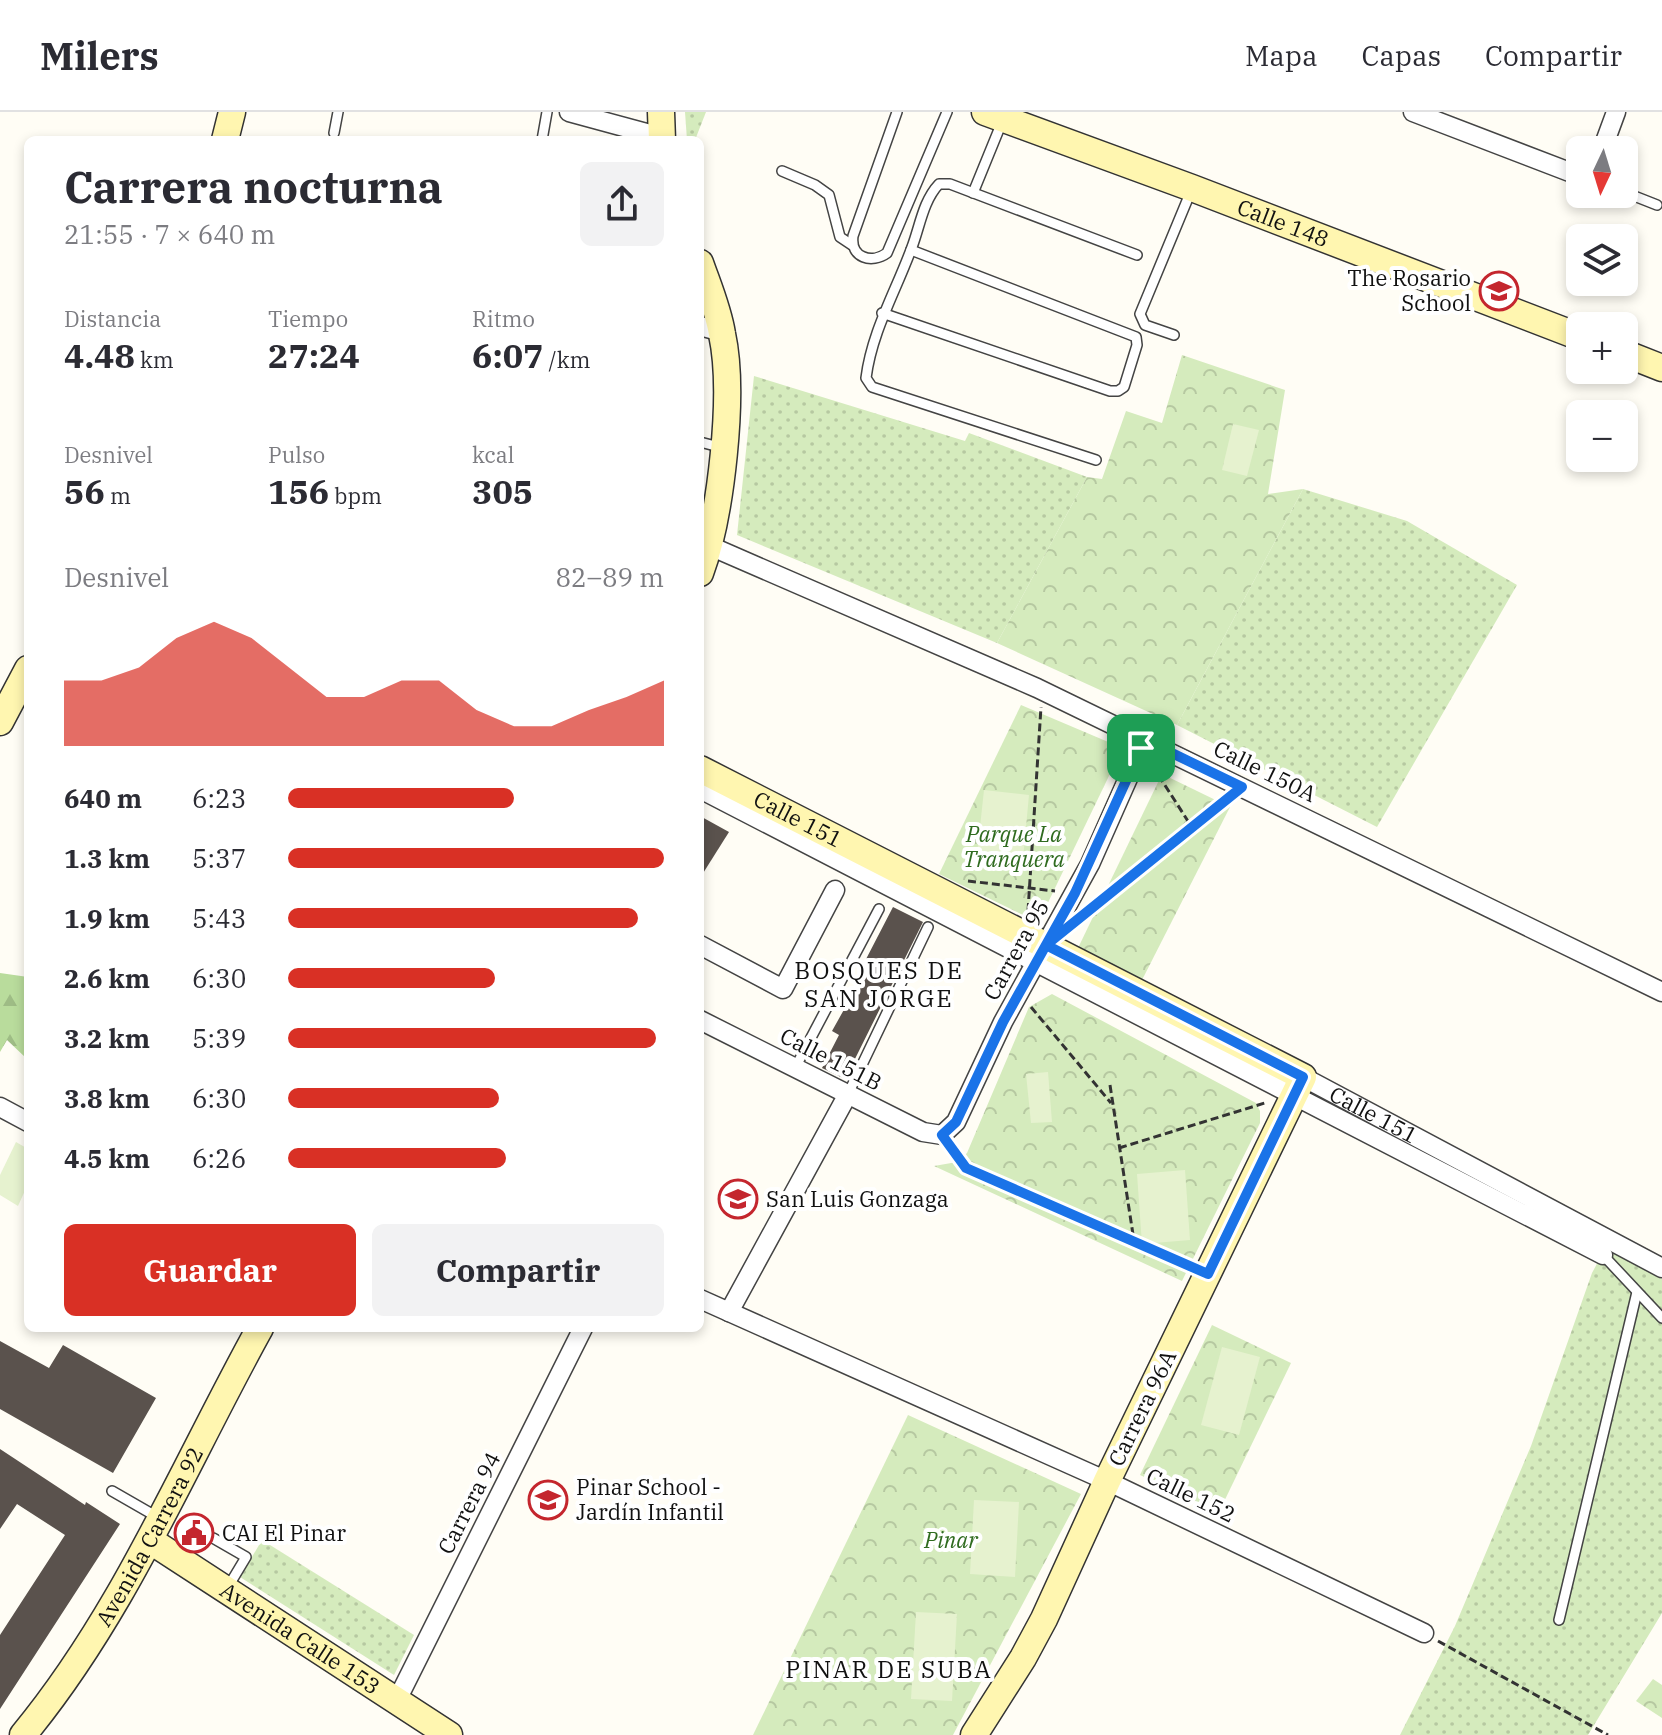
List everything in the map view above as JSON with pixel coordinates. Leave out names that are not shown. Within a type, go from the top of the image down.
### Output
[{"type":"street","points":[[226,136],[232,112]]},
{"type":"street","points":[[569,112],[661,130]]},
{"type":"street","points":[[1413,112],[1566,171]]},
{"type":"street","points":[[1607,136],[1616,112]]},
{"type":"street","name":"Calle 148","points":[[994,116],[1192,188],[1566,332]]},
{"type":"street","points":[[704,287],[711,329],[728,389],[712,445],[710,546],[704,562]]},
{"type":"street","points":[[1638,359],[1662,368]]},
{"type":"street","name":"Calle 150A","points":[[710,546],[1042,691],[1143,744],[1242,787],[1662,992]]},
{"type":"street","points":[[0,722],[24,677]]},
{"type":"street","name":"Carrera 95","points":[[942,1135],[956,1122],[1019,992],[1036,947],[1075,893],[1143,744]]},
{"type":"street","name":"Calle 151","points":[[704,771],[1299,1085],[1662,1268]]},
{"type":"street","name":"Calle 151","points":[[704,791],[1036,947]]},
{"type":"street","points":[[704,947],[783,989],[835,890]]},
{"type":"street","name":"Calle 151B","points":[[704,1022],[923,1132],[942,1135]]},
{"type":"street","name":"Calle 151","points":[[1299,1085],[1603,1255]]},
{"type":"street","name":"Carrera 96A","points":[[974,1735],[1035,1637],[1299,1085]]},
{"type":"street","points":[[729,1312],[848,1094]]},
{"type":"street","points":[[0,1107],[24,1120]]},
{"type":"street","name":"Calle 152","points":[[704,1301],[1107,1481],[1424,1633]]},
{"type":"street","name":"Avenida Carrera 92","points":[[23,1735],[67,1678],[156,1530],[258,1332]]},
{"type":"street","name":"Carrera 94","points":[[397,1700],[581,1332]]},
{"type":"street","name":"Avenida Calle 153","points":[[156,1530],[226,1590],[449,1735]]},
{"type":"lane","points":[[334,133],[338,112]]},
{"type":"lane","points":[[543,136],[547,112]]},
{"type":"lane","points":[[852,245],[897,112]]},
{"type":"lane","points":[[782,171],[815,185],[829,195],[840,237],[852,245],[857,254],[868,259],[879,259],[887,253],[947,112]]},
{"type":"lane","points":[[973,193],[994,116]]},
{"type":"lane","points":[[1096,460],[872,387],[866,378],[867,368],[882,313],[911,250],[930,194],[939,184],[950,184],[1137,255]]},
{"type":"lane","points":[[1174,335],[1145,325],[1140,314],[1192,188]]},
{"type":"lane","points":[[1638,198],[1657,205]]},
{"type":"lane","points":[[882,313],[1110,391],[1124,387],[1137,345],[1136,337],[911,250]]},
{"type":"lane","points":[[795,1068],[879,909]]},
{"type":"lane","points":[[848,1094],[928,927]]},
{"type":"lane","points":[[1603,1255],[1662,1318]]},
{"type":"lane","points":[[1559,1620],[1637,1292]]},
{"type":"lane","points":[[112,1491],[156,1530]]},
{"type":"lane","points":[[213,1538],[246,1557],[226,1590]]},
{"type":"path","points":[[1036,947],[1030,888],[1042,691]]},
{"type":"path","points":[[1143,744],[1193,829]]},
{"type":"path","points":[[1083,916],[1242,787]]},
{"type":"path","points":[[968,881],[1075,893]]},
{"type":"path","points":[[1019,992],[1113,1106]]},
{"type":"path","points":[[1110,1085],[1134,1241]]},
{"type":"path","points":[[1119,1148],[1299,1085]]},
{"type":"path","points":[[942,1135],[966,1168],[1208,1274]]},
{"type":"path","points":[[1424,1633],[1608,1735]]},
{"type":"green space","points":[[685,112],[706,112],[697,136],[687,136]]},
{"type":"green space","points":[[1182,355],[1285,390],[1268,494],[1303,489],[1177,725],[997,643],[1087,477],[1102,479],[1126,411],[1162,423]]},
{"type":"green space","points":[[754,376],[965,441],[969,433],[1087,477],[997,643],[737,535]]},
{"type":"green space","points":[[1233,424],[1259,430],[1247,476],[1222,470]]},
{"type":"green space","points":[[1303,489],[1407,521],[1517,585],[1377,827],[1177,725]]},
{"type":"green space","name":"Parque La Tranquera","points":[[1021,705],[1113,744],[1120,753],[1043,913],[1034,917],[1025,916],[939,874]]},
{"type":"green space","points":[[1162,774],[1230,807],[1142,980],[1078,948]]},
{"type":"green space","points":[[984,790],[1029,795],[1022,869],[976,864]]},
{"type":"green space","points":[[0,973],[24,976],[24,1056],[7,1040],[0,1052]]},
{"type":"green space","points":[[1052,994],[1256,1103],[1260,1111],[1260,1123],[1182,1281],[934,1166],[957,1162],[967,1153],[1029,1007]]},
{"type":"green space","points":[[1048,1072],[1052,1122],[1031,1123],[1026,1074]]},
{"type":"green space","points":[[16,1142],[24,1147],[24,1193],[18,1206],[0,1195],[0,1175]]},
{"type":"green space","points":[[1185,1170],[1190,1240],[1142,1244],[1137,1174]]},
{"type":"green space","points":[[1608,1243],[1662,1279],[1662,1613],[1588,1735],[1400,1735],[1455,1626],[1531,1446],[1592,1273]]},
{"type":"green space","points":[[1212,1325],[1291,1363],[1219,1512],[1140,1475]]},
{"type":"green space","points":[[1222,1347],[1260,1357],[1239,1435],[1201,1425]]},
{"type":"green space","name":"Pinar","points":[[908,1415],[1081,1494],[953,1735],[753,1735]]},
{"type":"green space","points":[[974,1500],[1019,1502],[1015,1577],[970,1574]]},
{"type":"green space","points":[[262,1540],[414,1635],[394,1675],[240,1577]]},
{"type":"green space","points":[[916,1612],[957,1614],[952,1701],[911,1699]]},
{"type":"green space","points":[[1653,1679],[1662,1685],[1662,1718],[1636,1701]]},
{"type":"building","points":[[704,818],[729,832],[704,872]]},
{"type":"building","points":[[893,907],[923,922],[845,1079],[822,1068],[839,1035],[832,1031],[869,965],[864,963]]},
{"type":"building","points":[[0,1341],[49,1368],[63,1345],[156,1398],[113,1473],[0,1409]]},
{"type":"building","points":[[0,1449],[85,1505],[86,1502],[120,1524],[0,1709],[0,1635],[65,1535],[17,1504],[0,1529]]},
{"type":"building","name":"CAI El Pinar","points":[[190,1519],[208,1529],[197,1546],[180,1537]]},
{"type":"place","name":"The Rosario School","points":[[1499,291]]},
{"type":"place","name":"San Luis Gonzaga","points":[[738,1199]]},
{"type":"place","name":"Pinar School - Jardín Infantil","points":[[548,1500]]},
{"type":"place","name":"CAI El Pinar","points":[[194,1533]]},
{"type":"district","name":"BOSQUES DE SAN JORGE","points":[[879,985]]},
{"type":"district","name":"PINAR DE SUBA","points":[[889,1670]]},
{"type":"route","points":[[1145,740],[1242,787],[1046,945],[1303,1077],[1208,1274],[966,1168],[942,1135],[956,1122],[1003,1022],[1090,864],[1141,748],[1145,740]]}]
